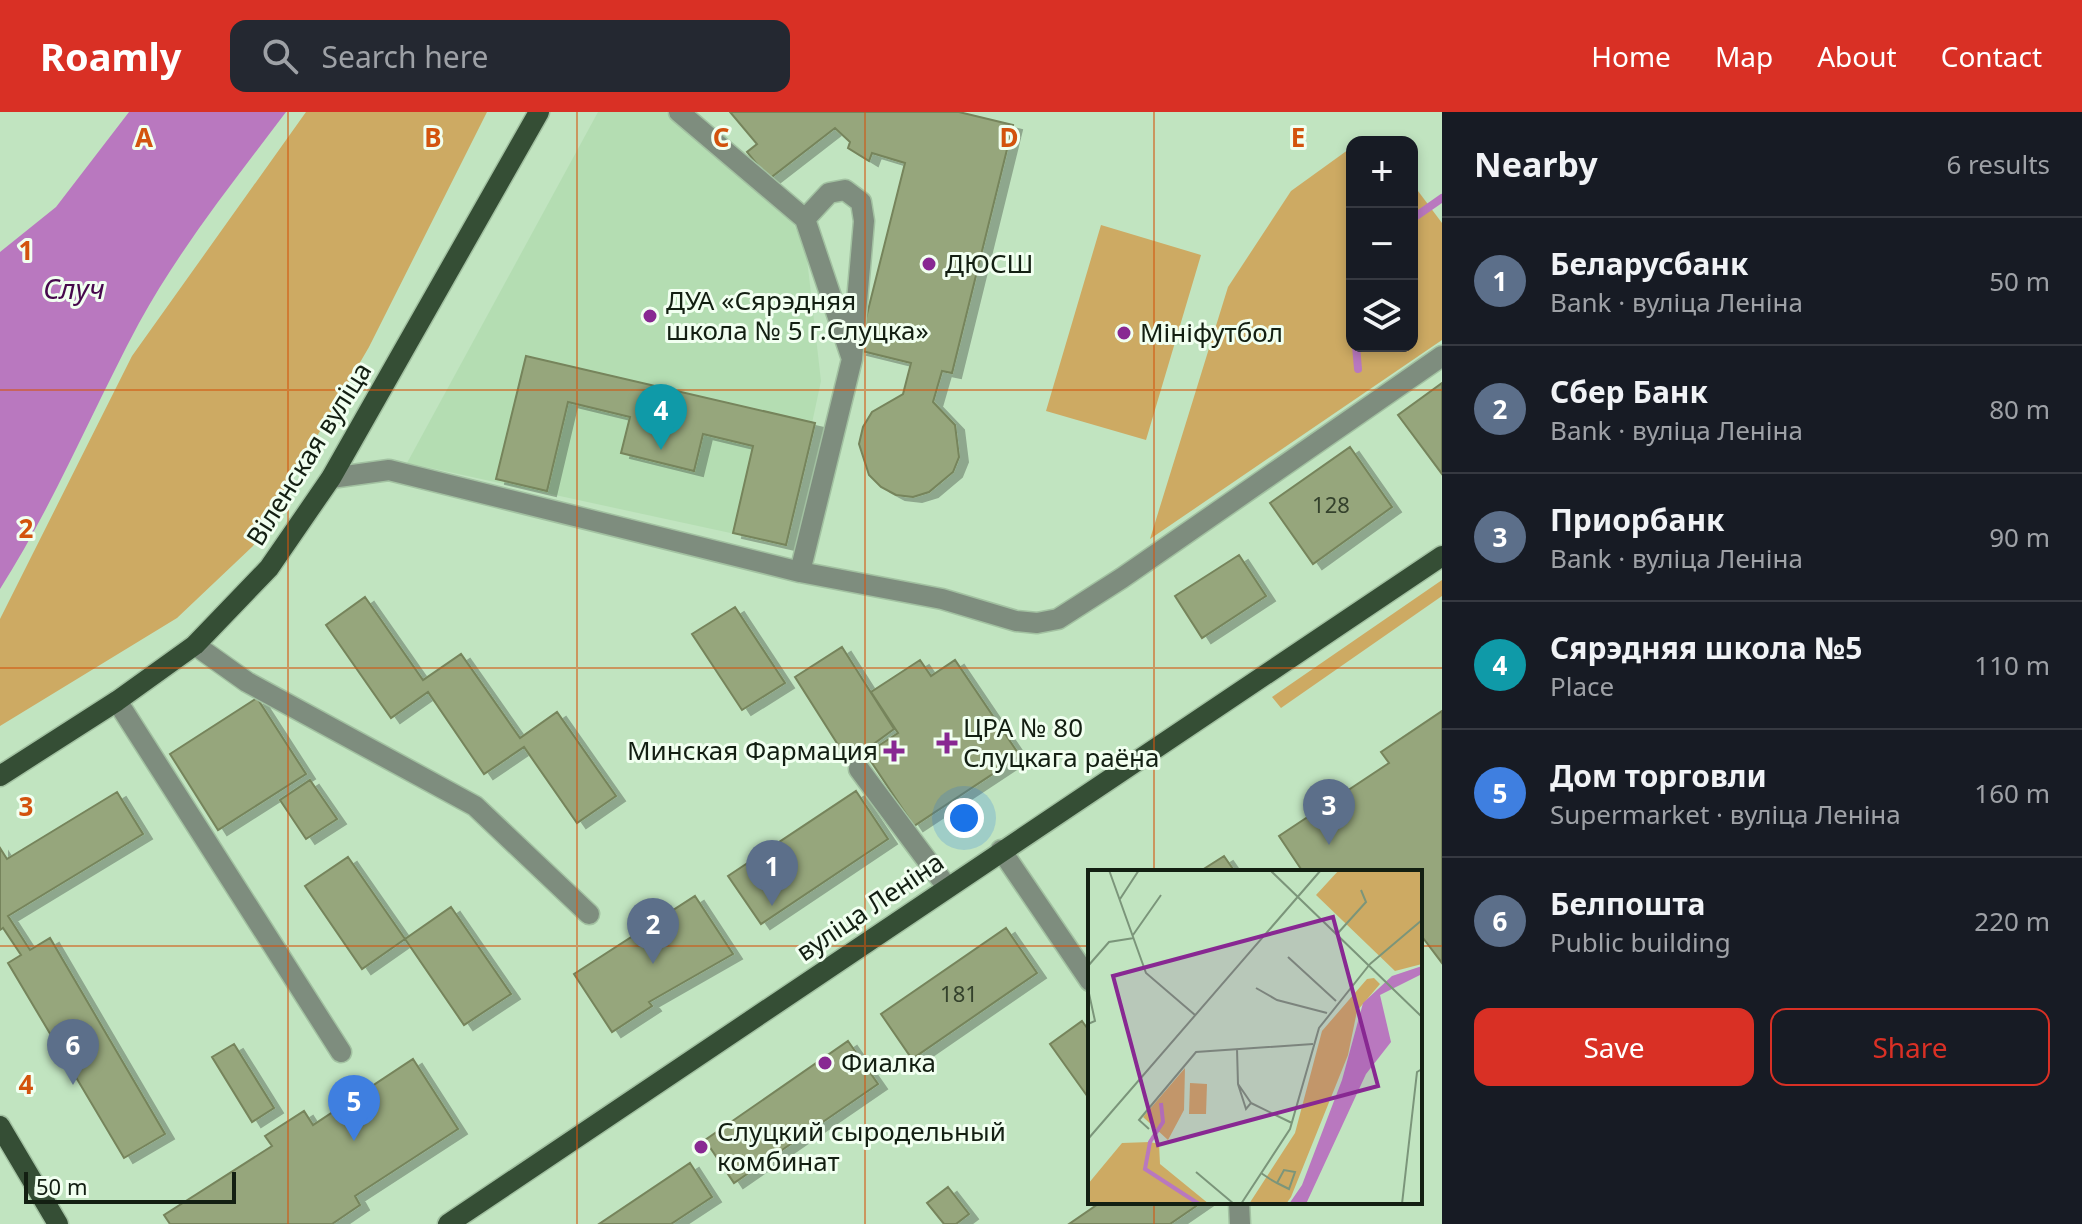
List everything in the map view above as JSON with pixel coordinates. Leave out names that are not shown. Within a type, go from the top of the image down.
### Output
[{"type":"main road","name":"Віленская вуліца","points":[[0,776],[117,701],[195,645],[269,568],[331,478],[539,112]]},
{"type":"main road","name":"вуліца Леніна","points":[[448,1224],[1442,556]]},
{"type":"main road","points":[[0,1126],[58,1224]]},
{"type":"street","points":[[679,112],[805,219],[852,359]]},
{"type":"street","points":[[800,572],[852,359],[864,221],[861,202],[845,190],[829,193],[805,219]]},
{"type":"street","points":[[331,478],[389,470],[800,572],[942,599],[1016,621],[1037,623],[1058,619],[1442,356]]},
{"type":"street","points":[[195,645],[247,682],[475,806],[589,914]]},
{"type":"street","points":[[117,701],[341,1052]]},
{"type":"street","points":[[859,769],[947,887]]},
{"type":"street","points":[[1001,850],[1088,978]]},
{"type":"street","points":[[1239,1204],[1240,1224]]},
{"type":"shaded area","points":[[306,112],[487,112],[369,347],[253,546],[177,618],[0,726],[0,619],[132,356]]},
{"type":"shaded area","name":"ДУА «Сярэдняя школа № 5 г.Слуцка»","points":[[598,112],[666,112],[794,225],[806,250],[821,381],[786,545],[407,463]]},
{"type":"shaded area","points":[[1346,151],[1346,352],[1418,352],[1418,191],[1442,223],[1442,340],[1150,539],[1228,287],[1291,191]]},
{"type":"shaded area","name":"Мініфутбол","points":[[1101,225],[1201,255],[1146,440],[1046,411]]},
{"type":"shaded area","points":[[1442,580],[1442,596],[1281,708],[1272,697]]},
{"type":"water","name":"Случ","points":[[129,112],[286,112],[209,215],[155,295],[38,524],[0,589],[0,252],[56,207]]},
{"type":"building","name":"ДЮСШ","points":[[730,112],[959,112],[1013,125],[952,373],[942,371],[933,402],[955,425],[959,457],[953,472],[929,492],[913,497],[896,495],[881,487],[869,475],[859,444],[863,427],[872,412],[903,394],[911,363],[858,350],[905,163],[872,153],[869,161],[848,148],[850,142],[835,128],[769,179],[747,152],[757,144]]},
{"type":"building","points":[[526,356],[815,423],[786,545],[733,533],[753,446],[703,434],[694,471],[621,453],[630,417],[568,402],[547,491],[496,479]]},
{"type":"building","points":[[1442,383],[1442,474],[1398,415]]},
{"type":"building","points":[[1350,447],[1392,507],[1313,564],[1270,503]]},
{"type":"building","points":[[1239,555],[1266,596],[1202,638],[1175,596]]},
{"type":"building","points":[[365,597],[423,680],[461,654],[520,738],[557,712],[616,796],[577,823],[524,747],[484,774],[428,692],[391,718],[326,625]]},
{"type":"building","points":[[735,607],[785,683],[742,710],[692,634]]},
{"type":"building","points":[[842,647],[894,729],[849,762],[795,677]]},
{"type":"building","name":"ЦРА № 80 Слуцкага раёна","points":[[920,660],[931,676],[955,660],[1020,756],[914,826],[866,754],[898,733],[871,692]]},
{"type":"building","points":[[257,698],[306,774],[218,830],[170,754]]},
{"type":"building","points":[[1442,711],[1442,963],[1422,937],[1422,870],[1302,870],[1279,836],[1389,763],[1381,752]]},
{"type":"building","points":[[310,780],[337,819],[306,839],[280,800]]},
{"type":"building","points":[[856,791],[888,839],[761,924],[728,876]]},
{"type":"building","points":[[117,792],[143,834],[8,916],[30,950],[50,938],[165,1134],[124,1158],[8,963],[21,955],[3,928],[0,930],[0,848],[7,859]]},
{"type":"building","points":[[1224,856],[1234,870],[1202,870]]},
{"type":"building","points":[[348,857],[405,939],[362,969],[305,886]]},
{"type":"building","points":[[695,896],[733,954],[649,1002],[652,1006],[612,1032],[574,974]]},
{"type":"building","points":[[451,907],[511,994],[464,1025],[405,939]]},
{"type":"building","points":[[1006,928],[1037,973],[912,1059],[881,1014]]},
{"type":"building","points":[[1082,1021],[1088,1029],[1088,1097],[1050,1044]]},
{"type":"building","points":[[848,1041],[878,1084],[734,1183],[705,1140]]},
{"type":"building","points":[[234,1044],[274,1108],[252,1122],[212,1057]]},
{"type":"building","points":[[413,1059],[458,1129],[355,1196],[360,1205],[332,1224],[170,1224],[164,1215],[272,1146],[265,1136],[304,1111],[313,1125]]},
{"type":"building","points":[[690,1163],[712,1197],[671,1224],[599,1224]]},
{"type":"building","points":[[948,1187],[969,1214],[956,1224],[944,1224],[927,1203]]},
{"type":"building","points":[[1098,1204],[1199,1204],[1170,1224],[1069,1224]]},
{"type":"waterway","points":[[1418,215],[1442,198]]},
{"type":"waterway","points":[[1357,352],[1358,369]]},
{"type":"place","name":"ДЮСШ","points":[[929,264]]},
{"type":"place","name":"ДУА «Сярэдняя школа № 5 г.Слуцка»","points":[[650,316]]},
{"type":"place","name":"Мініфутбол","points":[[1124,333]]},
{"type":"place","name":"Сярэдняя школа №5","points":[[661,450]]},
{"type":"place","name":"ЦРА № 80 Слуцкага раёна","points":[[947,743]]},
{"type":"place","name":"Минская Фармация","points":[[894,751]]},
{"type":"place","name":"Приорбанк","points":[[1329,845]]},
{"type":"place","name":"Беларусбанк","points":[[772,906]]},
{"type":"place","name":"Сбер Банк","points":[[653,964]]},
{"type":"place","name":"Фиалка","points":[[825,1063]]},
{"type":"place","name":"Белпошта","points":[[73,1085]]},
{"type":"place","name":"Дом торговли","points":[[354,1141]]},
{"type":"place","name":"Слуцкий сыродельный комбинат","points":[[701,1147]]}]
